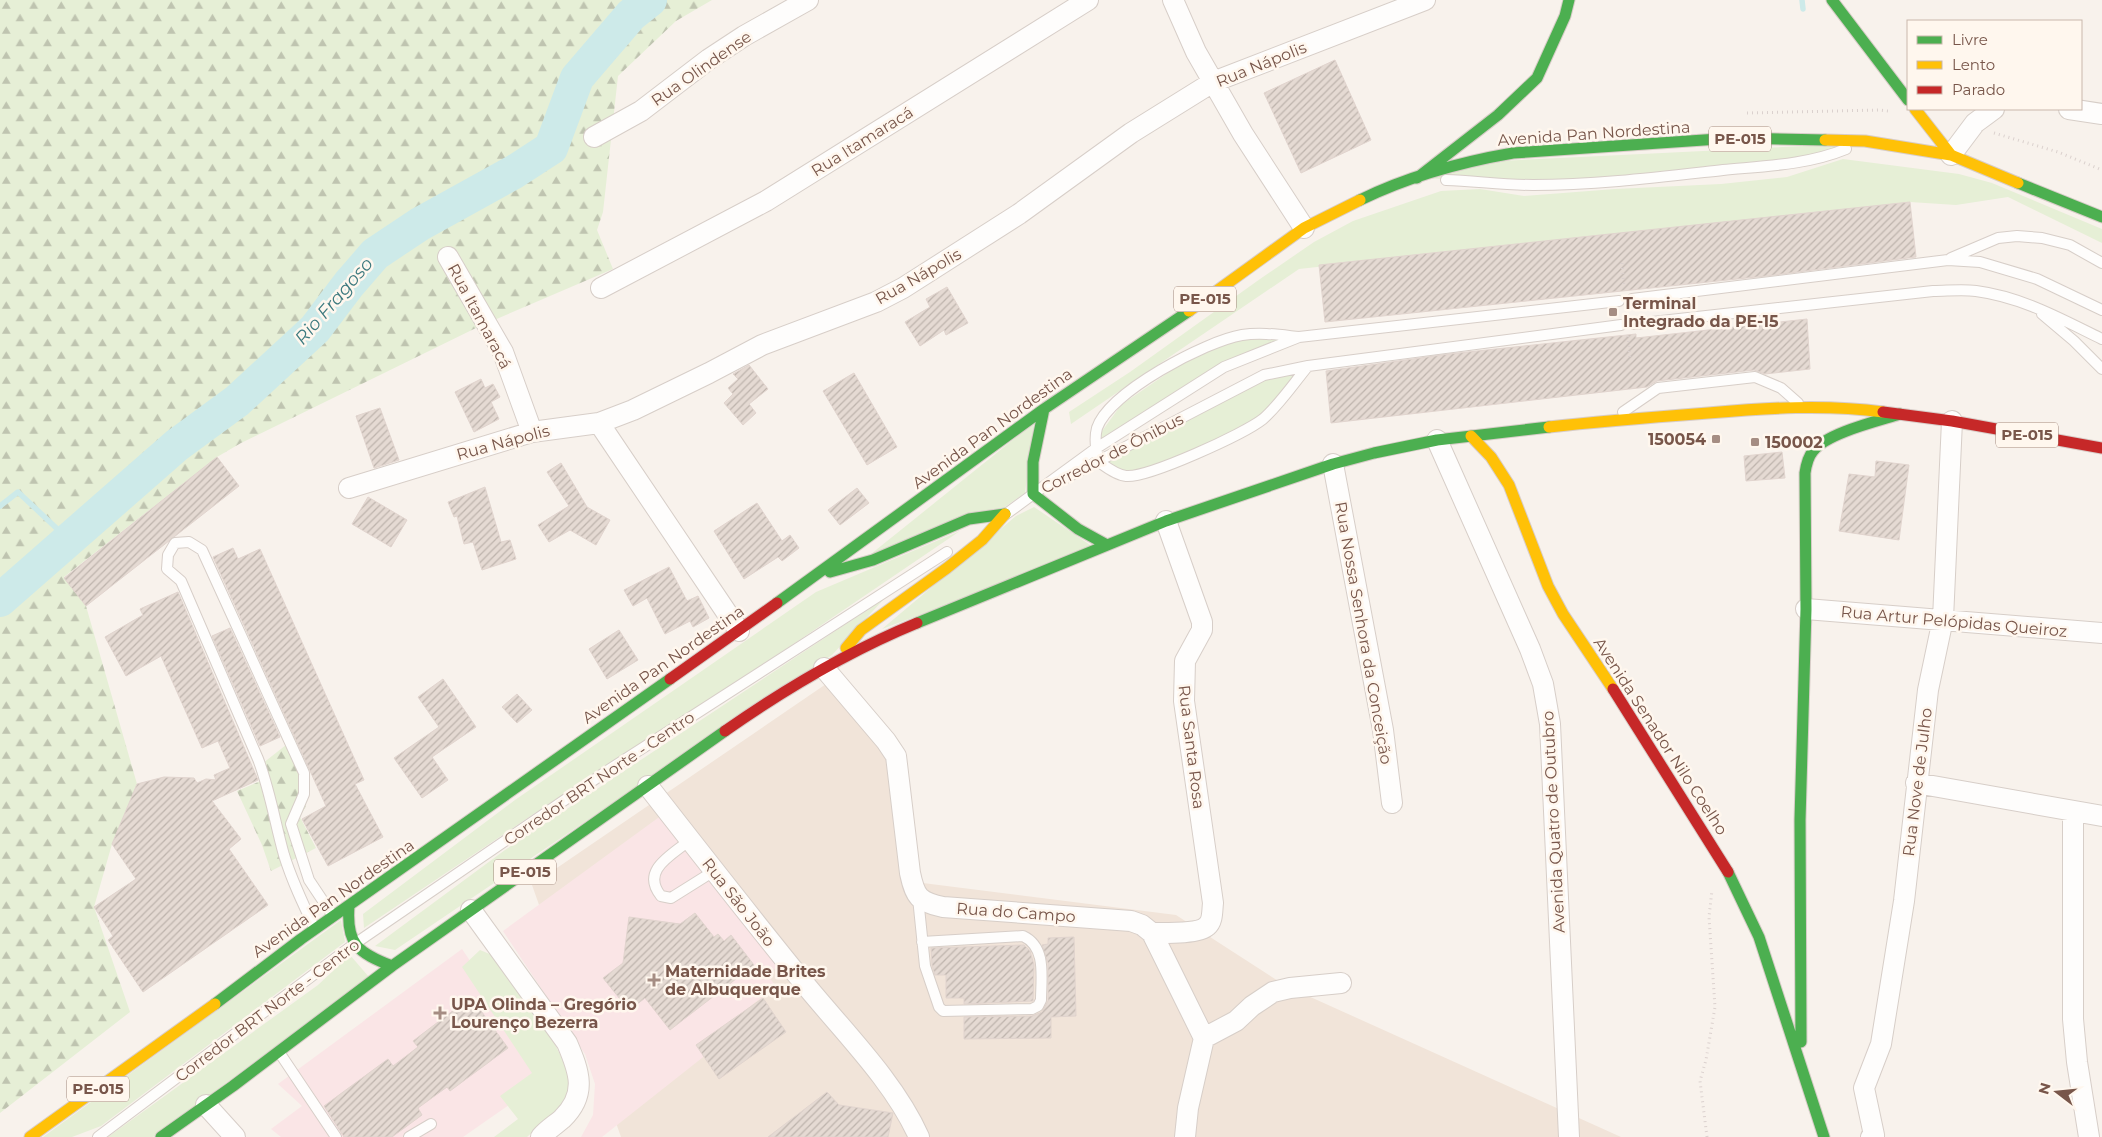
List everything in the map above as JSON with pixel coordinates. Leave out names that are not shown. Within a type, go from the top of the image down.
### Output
[{"type":"main road","points":[[1416,178],[1498,115],[1537,78],[1565,16],[1569,0]]},
{"type":"main road","points":[[1832,0],[1907,99]]},
{"type":"main road","points":[[1916,110],[1951,155]]},
{"type":"main road","name":"Avenida Pan Nordestina","points":[[30,1137],[166,1040],[316,929],[739,631],[1044,410],[1185,314],[1304,228],[1371,195],[1416,178],[1480,159],[1513,153],[1733,138],[1865,141],[1951,155],[2102,217]]},
{"type":"main road","name":"PE-015","points":[[161,1137],[471,910],[750,713],[831,663],[912,625],[1166,521],[1333,464],[1437,440],[1612,420],[1772,408],[1860,409],[1952,421],[2102,448]]},
{"type":"main road","points":[[1044,410],[1032,470],[1034,494],[1078,529],[1107,545]]},
{"type":"main road","name":"Avenida Senador Nilo Coelho","points":[[1801,1066],[1800,820],[1806,608],[1804,481],[1806,467],[1814,451],[1826,440],[1900,414]]},
{"type":"main road","name":"Avenida Senador Nilo Coelho","points":[[1471,436],[1491,457],[1509,485],[1548,586],[1563,614],[1628,711],[1717,852],[1760,937],[1824,1137]]},
{"type":"main road","points":[[817,575],[873,560],[970,519],[1005,514]]},
{"type":"main road","points":[[831,663],[861,630],[982,540],[1005,514]]},
{"type":"main road","points":[[349,906],[348,927],[353,945],[362,954],[392,966]]},
{"type":"street","name":"Rua Olindense","points":[[594,137],[641,111],[744,36],[808,0]]},
{"type":"street","name":"Rua Itamaracá","points":[[602,288],[632,274],[766,201],[1088,0]]},
{"type":"street","points":[[1173,0],[1196,52],[1213,82],[1243,134],[1304,228]]},
{"type":"street","name":"Rua Nápolis","points":[[349,488],[532,432],[599,423],[641,406],[762,344],[876,302],[903,288],[1019,214],[1131,133],[1213,82],[1425,0]]},
{"type":"street","points":[[1951,155],[1975,122],[1993,110]]},
{"type":"street","points":[[2076,110],[2102,114]]},
{"type":"street","name":"Rua Itamaracá","points":[[448,257],[503,352],[532,432]]},
{"type":"street","name":"Rua Nove de Julho","points":[[1872,1137],[1874,1135],[1864,1088],[1881,1044],[1904,901],[1928,690],[1943,619],[1952,421]]},
{"type":"street","points":[[599,423],[739,631]]},
{"type":"street","name":"Avenida Quatro de Outubro","points":[[1437,440],[1530,649],[1543,684],[1550,724],[1569,1137]]},
{"type":"street","name":"Rua Nossa Senhora da Conceição","points":[[1333,464],[1384,730],[1392,803]]},
{"type":"street","name":"Rua Santa Rosa","points":[[1152,933],[1197,931],[1207,927],[1212,917],[1213,903],[1184,701],[1185,661],[1202,630],[1202,622],[1166,521]]},
{"type":"street","name":"Rua Artur Pelópidas Queiroz","points":[[1806,608],[2102,633]]},
{"type":"street","points":[[831,663],[896,756],[910,873],[914,890],[918,897]]},
{"type":"street","points":[[1916,783],[2102,816]]},
{"type":"street","name":"Rua São João","points":[[648,786],[714,871],[879,1074],[903,1107],[919,1137]]},
{"type":"street","points":[[2073,811],[2073,1019],[2077,1062],[2089,1137]]},
{"type":"street","name":"Rua do Campo","points":[[918,897],[934,905],[944,907],[1131,921],[1152,933]]},
{"type":"street","points":[[471,910],[567,1043],[576,1065],[580,1086],[575,1103],[563,1118],[541,1137]]},
{"type":"street","points":[[1152,933],[1204,1038],[1188,1108],[1185,1137]]},
{"type":"street","points":[[1204,1038],[1236,1021],[1252,1006],[1273,992],[1290,988],[1341,983]]},
{"type":"street","points":[[206,1105],[235,1137]]},
{"type":"lane","points":[[1416,178],[1535,185],[1639,179],[1793,163],[1826,157],[1865,141]]},
{"type":"lane","points":[[1948,260],[1998,238],[2017,236],[2042,238],[2070,245],[2102,263]]},
{"type":"lane","points":[[1632,299],[1948,260],[1980,262],[2037,279],[2102,310]]},
{"type":"lane","points":[[1634,324],[1934,291],[1974,290],[2032,305],[2102,339]]},
{"type":"lane","points":[[1619,300],[1299,337],[1265,333],[1241,335],[1200,348],[1176,360],[1119,399],[1106,413],[1098,428],[1095,449],[1098,462],[1124,476],[1136,476],[1174,463],[1252,427],[1264,418],[1308,366],[1621,326]]},
{"type":"lane","points":[[2032,305],[2074,341],[2102,369]]},
{"type":"lane","name":"Corredor de Ônibus","points":[[1034,494],[1095,449],[1224,367],[1299,337]]},
{"type":"lane","name":"Corredor de Ônibus","points":[[1034,494],[1264,375],[1308,366]]},
{"type":"lane","points":[[1612,420],[1658,388],[1755,377],[1781,388],[1804,408]]},
{"type":"lane","name":"Corredor BRT Norte - Centro","points":[[97,1136],[353,945],[607,771],[960,544],[1034,494]]},
{"type":"lane","points":[[316,929],[295,888],[284,854],[265,777],[258,759],[181,581],[167,569],[168,555],[175,542],[189,542],[202,550],[304,773],[304,794],[291,824],[309,880],[333,917]]},
{"type":"lane","points":[[690,840],[659,865],[654,877],[654,888],[661,896],[671,898],[714,871]]},
{"type":"lane","points":[[918,897],[922,942],[925,966],[939,1007],[943,1011],[1032,1009],[1038,1006],[1041,1000],[1040,955],[1031,940],[1023,936],[922,942]]},
{"type":"lane","points":[[279,1051],[336,1137]]},
{"type":"lane","points":[[409,1137],[431,1124]]},
{"type":"path","points":[[1708,1137],[1700,1080],[1706,1060],[1715,1007],[1709,917],[1717,852]]},
{"type":"shaded area","points":[[829,682],[891,738],[907,881],[1176,915],[1286,986],[1621,1137],[621,1137],[532,885]]},
{"type":"shaded area","name":"Maternidade Brites de Albuquerque","points":[[662,815],[778,966],[767,975],[776,986],[701,1045],[707,1054],[602,1137],[581,1137],[593,1115],[595,1084],[585,1054],[503,931]]},
{"type":"shaded area","name":"UPA Olinda – Gregório Lourenço Bezerra","points":[[462,949],[549,1077],[463,1137],[281,1137],[271,1129],[302,1106],[278,1084]]},
{"type":"green space","points":[[0,0],[712,0],[676,21],[618,76],[603,212],[597,230],[613,269],[478,327],[241,443],[217,457],[64,577],[86,606],[137,784],[112,844],[94,907],[130,1012],[0,1113]]},
{"type":"green space","points":[[1844,144],[1814,155],[1772,165],[1535,185],[1425,178],[1479,162]]},
{"type":"green space","points":[[1843,159],[1959,174],[1992,183],[2102,229],[2102,243],[2008,197],[1956,205],[1910,202],[1299,269],[1071,424],[1069,412],[1130,372],[1314,242],[1353,221],[1441,191],[1480,189],[1524,196],[1721,184],[1787,177]]},
{"type":"green space","points":[[1252,334],[1299,337],[1224,367],[1102,445],[1097,438],[1121,405],[1185,361]]},
{"type":"green space","points":[[1308,366],[1264,418],[1136,476],[1099,462],[1264,375]]},
{"type":"green space","points":[[1034,423],[1025,493],[1002,509],[866,558]]},
{"type":"green space","points":[[1034,507],[1096,549],[882,629],[1016,516]]},
{"type":"green space","points":[[960,531],[792,645],[550,803],[364,928],[363,914],[515,800],[816,592]]},
{"type":"green space","points":[[885,598],[832,655],[395,950],[375,946],[505,850]]},
{"type":"green space","points":[[286,745],[299,771],[306,806],[300,817],[316,848],[271,871],[262,845],[237,791],[263,780],[258,767]]},
{"type":"green space","points":[[341,920],[345,942],[101,1126],[72,1137],[43,1137]]},
{"type":"green space","points":[[480,950],[492,955],[542,1023],[555,1044],[569,1082],[566,1102],[556,1113],[527,1137],[494,1137],[518,1119],[500,1096],[532,1073],[462,967]]},
{"type":"green space","points":[[350,955],[369,977],[153,1137],[108,1137],[318,985]]},
{"type":"building","points":[[1335,60],[1371,140],[1301,173],[1264,93]]},
{"type":"building","points":[[1910,202],[1916,257],[1766,276],[1325,322],[1319,265]]},
{"type":"building","points":[[947,287],[968,323],[946,335],[944,330],[920,346],[905,322],[930,307],[926,299]]},
{"type":"building","points":[[1807,319],[1810,369],[1765,374],[1754,370],[1657,381],[1647,387],[1331,423],[1326,371],[1449,354],[1636,334],[1636,338]]},
{"type":"building","points":[[749,365],[768,389],[749,404],[756,413],[743,425],[724,403],[733,394],[728,388],[738,379],[733,374]]},
{"type":"building","points":[[854,373],[897,447],[867,465],[823,391]]},
{"type":"building","points":[[481,379],[485,388],[493,384],[500,397],[491,402],[499,419],[474,432],[455,392]]},
{"type":"building","points":[[380,408],[399,460],[374,468],[356,416]]},
{"type":"building","points":[[1782,452],[1785,478],[1746,481],[1744,456]]},
{"type":"building","points":[[217,457],[239,486],[86,606],[64,578]]},
{"type":"building","points":[[1876,461],[1909,465],[1899,540],[1839,531],[1849,474],[1875,477]]},
{"type":"building","points":[[561,463],[587,507],[610,520],[596,545],[570,530],[549,542],[538,525],[569,506],[547,472]]},
{"type":"building","points":[[485,487],[501,542],[510,540],[516,559],[482,570],[473,542],[464,544],[457,516],[454,517],[448,502]]},
{"type":"building","points":[[857,488],[869,503],[840,525],[828,510]]},
{"type":"building","points":[[368,497],[407,520],[391,547],[352,524]]},
{"type":"building","points":[[757,503],[782,541],[790,535],[799,548],[782,561],[778,557],[744,579],[714,531]]},
{"type":"building","points":[[233,548],[238,559],[260,549],[364,780],[355,784],[383,837],[328,866],[302,819],[326,806],[213,557]]},
{"type":"building","points":[[669,567],[687,601],[698,596],[709,618],[693,627],[690,621],[665,634],[647,598],[633,606],[624,590]]},
{"type":"building","points":[[178,592],[258,780],[212,801],[241,839],[229,849],[268,905],[143,992],[108,940],[113,936],[94,907],[136,879],[112,844],[137,784],[164,777],[194,778],[197,783],[206,779],[216,780],[214,775],[230,768],[218,741],[202,748],[161,656],[126,676],[105,637],[143,615],[140,609]]},
{"type":"building","points":[[230,628],[280,737],[260,746],[212,636]]},
{"type":"building","points":[[619,630],[638,660],[607,679],[589,649]]},
{"type":"building","points":[[443,679],[476,727],[432,757],[448,780],[422,798],[394,758],[439,727],[418,697]]},
{"type":"building","points":[[517,694],[532,710],[517,723],[502,707]]},
{"type":"building","points":[[695,913],[714,937],[718,934],[724,941],[731,935],[754,965],[670,1030],[645,998],[631,1009],[626,1003],[624,1004],[603,978],[623,963],[629,917],[680,924]]},
{"type":"building","points":[[1074,937],[1076,1016],[1051,1017],[1051,1038],[964,1039],[964,1017],[1032,1016],[1042,1012],[1048,1001],[1048,963],[1042,945],[1048,944],[1048,938]]},
{"type":"building","points":[[1024,945],[1030,951],[1034,965],[1033,1001],[964,1004],[964,998],[946,998],[946,975],[935,975],[932,965],[931,948]]},
{"type":"building","points":[[471,997],[508,1048],[450,1091],[447,1087],[418,1108],[422,1115],[392,1137],[344,1137],[324,1106],[388,1059],[393,1066],[418,1047],[413,1041]]},
{"type":"building","points":[[763,998],[786,1032],[719,1079],[696,1045]]},
{"type":"building","points":[[827,1092],[839,1105],[893,1113],[888,1137],[768,1137]]},
{"type":"waterway","name":"Rio Fragoso","points":[[0,600],[177,445],[237,401],[315,329],[349,284],[375,254],[420,224],[514,172],[551,148],[577,78],[631,15],[650,0]]},
{"type":"waterway","points":[[1802,0],[1803,9]]},
{"type":"waterway","points":[[0,506],[18,492],[69,540]]},
{"type":"traffic: fast","points":[[1417,178],[1498,115],[1537,78],[1565,16],[1569,0]]},
{"type":"traffic: fast","points":[[1832,0],[1907,99]]},
{"type":"traffic: fast","points":[[1360,200],[1415,177],[1474,161],[1513,153],[1733,138],[1825,140]]},
{"type":"traffic: fast","points":[[2018,183],[2102,217]]},
{"type":"traffic: fast","points":[[777,603],[1044,409],[1189,311]]},
{"type":"traffic: fast","points":[[1044,409],[1033,462],[1033,494],[1078,529],[1107,545]]},
{"type":"traffic: fast","points":[[1801,1042],[1800,820],[1806,609],[1805,470],[1813,451],[1829,439],[1854,428],[1900,414]]},
{"type":"traffic: fast","points":[[917,623],[1166,521],[1333,464],[1437,440],[1549,427]]},
{"type":"traffic: fast","points":[[830,572],[873,560],[969,519],[1005,514]]},
{"type":"traffic: fast","points":[[215,1004],[301,939],[670,679]]},
{"type":"traffic: fast","points":[[161,1137],[233,1086],[392,966],[725,731]]},
{"type":"traffic: fast","points":[[1728,872],[1759,937],[1824,1137]]},
{"type":"traffic: fast","points":[[349,906],[350,930],[352,938],[357,945],[371,956],[392,966]]},
{"type":"traffic: slow","points":[[1916,110],[1951,155]]},
{"type":"traffic: slow","points":[[1825,140],[1865,141],[1951,155],[2018,183]]},
{"type":"traffic: slow","points":[[1189,311],[1304,228],[1360,200]]},
{"type":"traffic: slow","points":[[1549,427],[1774,408],[1817,407],[1883,412]]},
{"type":"traffic: slow","points":[[1471,436],[1491,457],[1509,485],[1548,586],[1563,614],[1613,689]]},
{"type":"traffic: slow","points":[[846,648],[861,630],[947,568],[982,540],[1005,514]]},
{"type":"traffic: slow","points":[[30,1137],[215,1004]]},
{"type":"traffic: jam","points":[[1883,412],[1952,421],[2102,448]]},
{"type":"traffic: jam","points":[[670,679],[777,603]]},
{"type":"traffic: jam","points":[[725,731],[771,700],[842,658],[917,623]]},
{"type":"traffic: jam","points":[[1613,689],[1728,872]]},
{"type":"place","name":"Terminal Integrado da PE-15","points":[[1613,312]]},
{"type":"place","name":"150054","points":[[1716,439]]},
{"type":"place","name":"150002","points":[[1755,442]]},
{"type":"place","name":"Maternidade Brites de Albuquerque","points":[[654,980]]},
{"type":"place","name":"UPA Olinda – Gregório Lourenço Bezerra","points":[[440,1013]]}]
